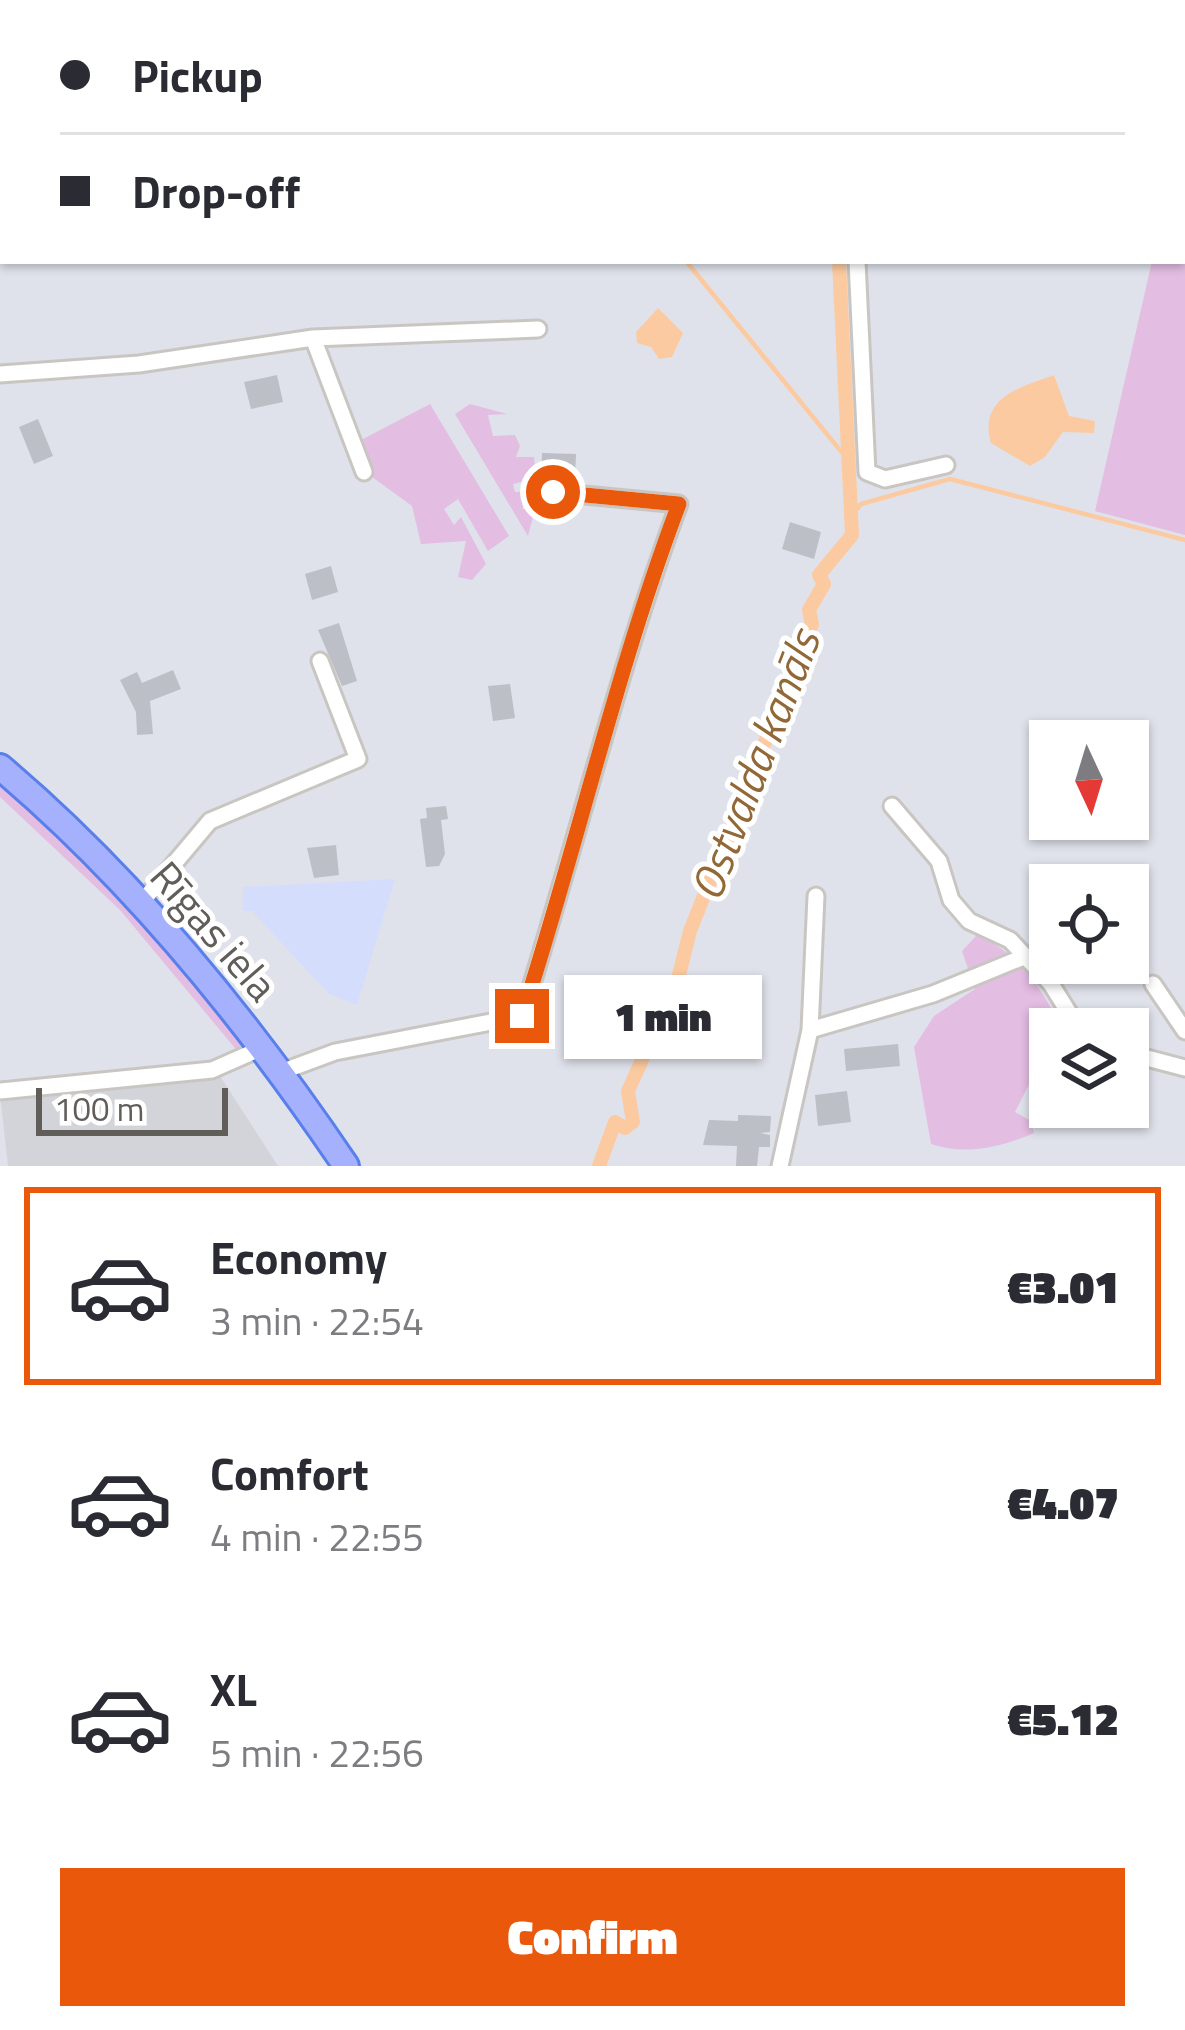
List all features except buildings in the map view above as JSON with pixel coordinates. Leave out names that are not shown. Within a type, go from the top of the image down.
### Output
[{"type":"main road","name":"Rīgas iela","points":[[0,767],[141,903],[281,1072],[346,1166]]},
{"type":"street","points":[[857,264],[866,472],[885,479],[946,465]]},
{"type":"street","points":[[0,374],[139,364],[313,338],[538,329]]},
{"type":"street","points":[[313,338],[364,472]]},
{"type":"street","points":[[281,1072],[334,1052],[522,1016],[580,833],[638,614],[679,504],[553,492]]},
{"type":"street","points":[[141,903],[210,821],[358,759],[320,661]]},
{"type":"street","points":[[892,806],[904,825],[922,835],[939,861],[951,900],[969,921],[1010,940],[1064,1008]]},
{"type":"street","points":[[779,1166],[810,1030],[816,896]]},
{"type":"street","points":[[810,1030],[933,994],[1026,956]]},
{"type":"street","points":[[1153,984],[1185,1031]]},
{"type":"street","points":[[0,1091],[212,1070],[262,1048]]},
{"type":"street","points":[[1149,1059],[1185,1068]]},
{"type":"shaded area","points":[[1151,264],[1185,264],[1185,535],[1095,511]]},
{"type":"shaded area","points":[[658,308],[683,333],[672,357],[659,359],[651,347],[637,343],[636,332]]},
{"type":"shaded area","points":[[1054,375],[1069,416],[1095,421],[1094,433],[1063,432],[1045,457],[1030,466],[991,443],[991,414],[1006,396]]},
{"type":"shaded area","points":[[430,404],[509,536],[488,551],[458,499],[444,509],[454,525],[461,517],[486,564],[472,580],[458,577],[466,541],[421,544],[412,506],[368,474],[363,439]]},
{"type":"shaded area","points":[[470,404],[507,414],[488,415],[493,436],[515,435],[520,446],[516,457],[534,457],[536,478],[513,484],[515,492],[527,491],[528,503],[522,509],[535,509],[528,536],[455,414]]},
{"type":"shaded area","points":[[0,782],[165,946],[243,1042],[239,1053],[120,910],[0,797]]},
{"type":"shaded area","points":[[395,879],[357,1005],[329,994],[252,911],[243,911],[243,887]]},
{"type":"shaded area","points":[[977,935],[991,942],[1026,971],[1029,984],[1036,984],[1051,1008],[1029,1008],[1029,1084],[1015,1112],[1029,1120],[1034,1133],[970,1149],[931,1144],[914,1047],[934,1016],[975,989],[962,951]]},
{"type":"shaded area","points":[[220,1076],[278,1166],[8,1166],[0,1095]]},
{"type":"waterway","points":[[688,264],[848,460]]},
{"type":"waterway","name":"Ostvalda kanāls","points":[[599,1166],[615,1122],[625,1128],[633,1122],[628,1091],[655,1031],[656,1007],[675,991],[690,931],[812,624],[809,610],[824,584],[819,575],[852,535],[839,264]]},
{"type":"waterway","points":[[853,514],[861,504],[950,479],[1185,540]]},
{"type":"route","points":[[522,1016],[580,833],[638,614],[679,504],[553,492]]}]
